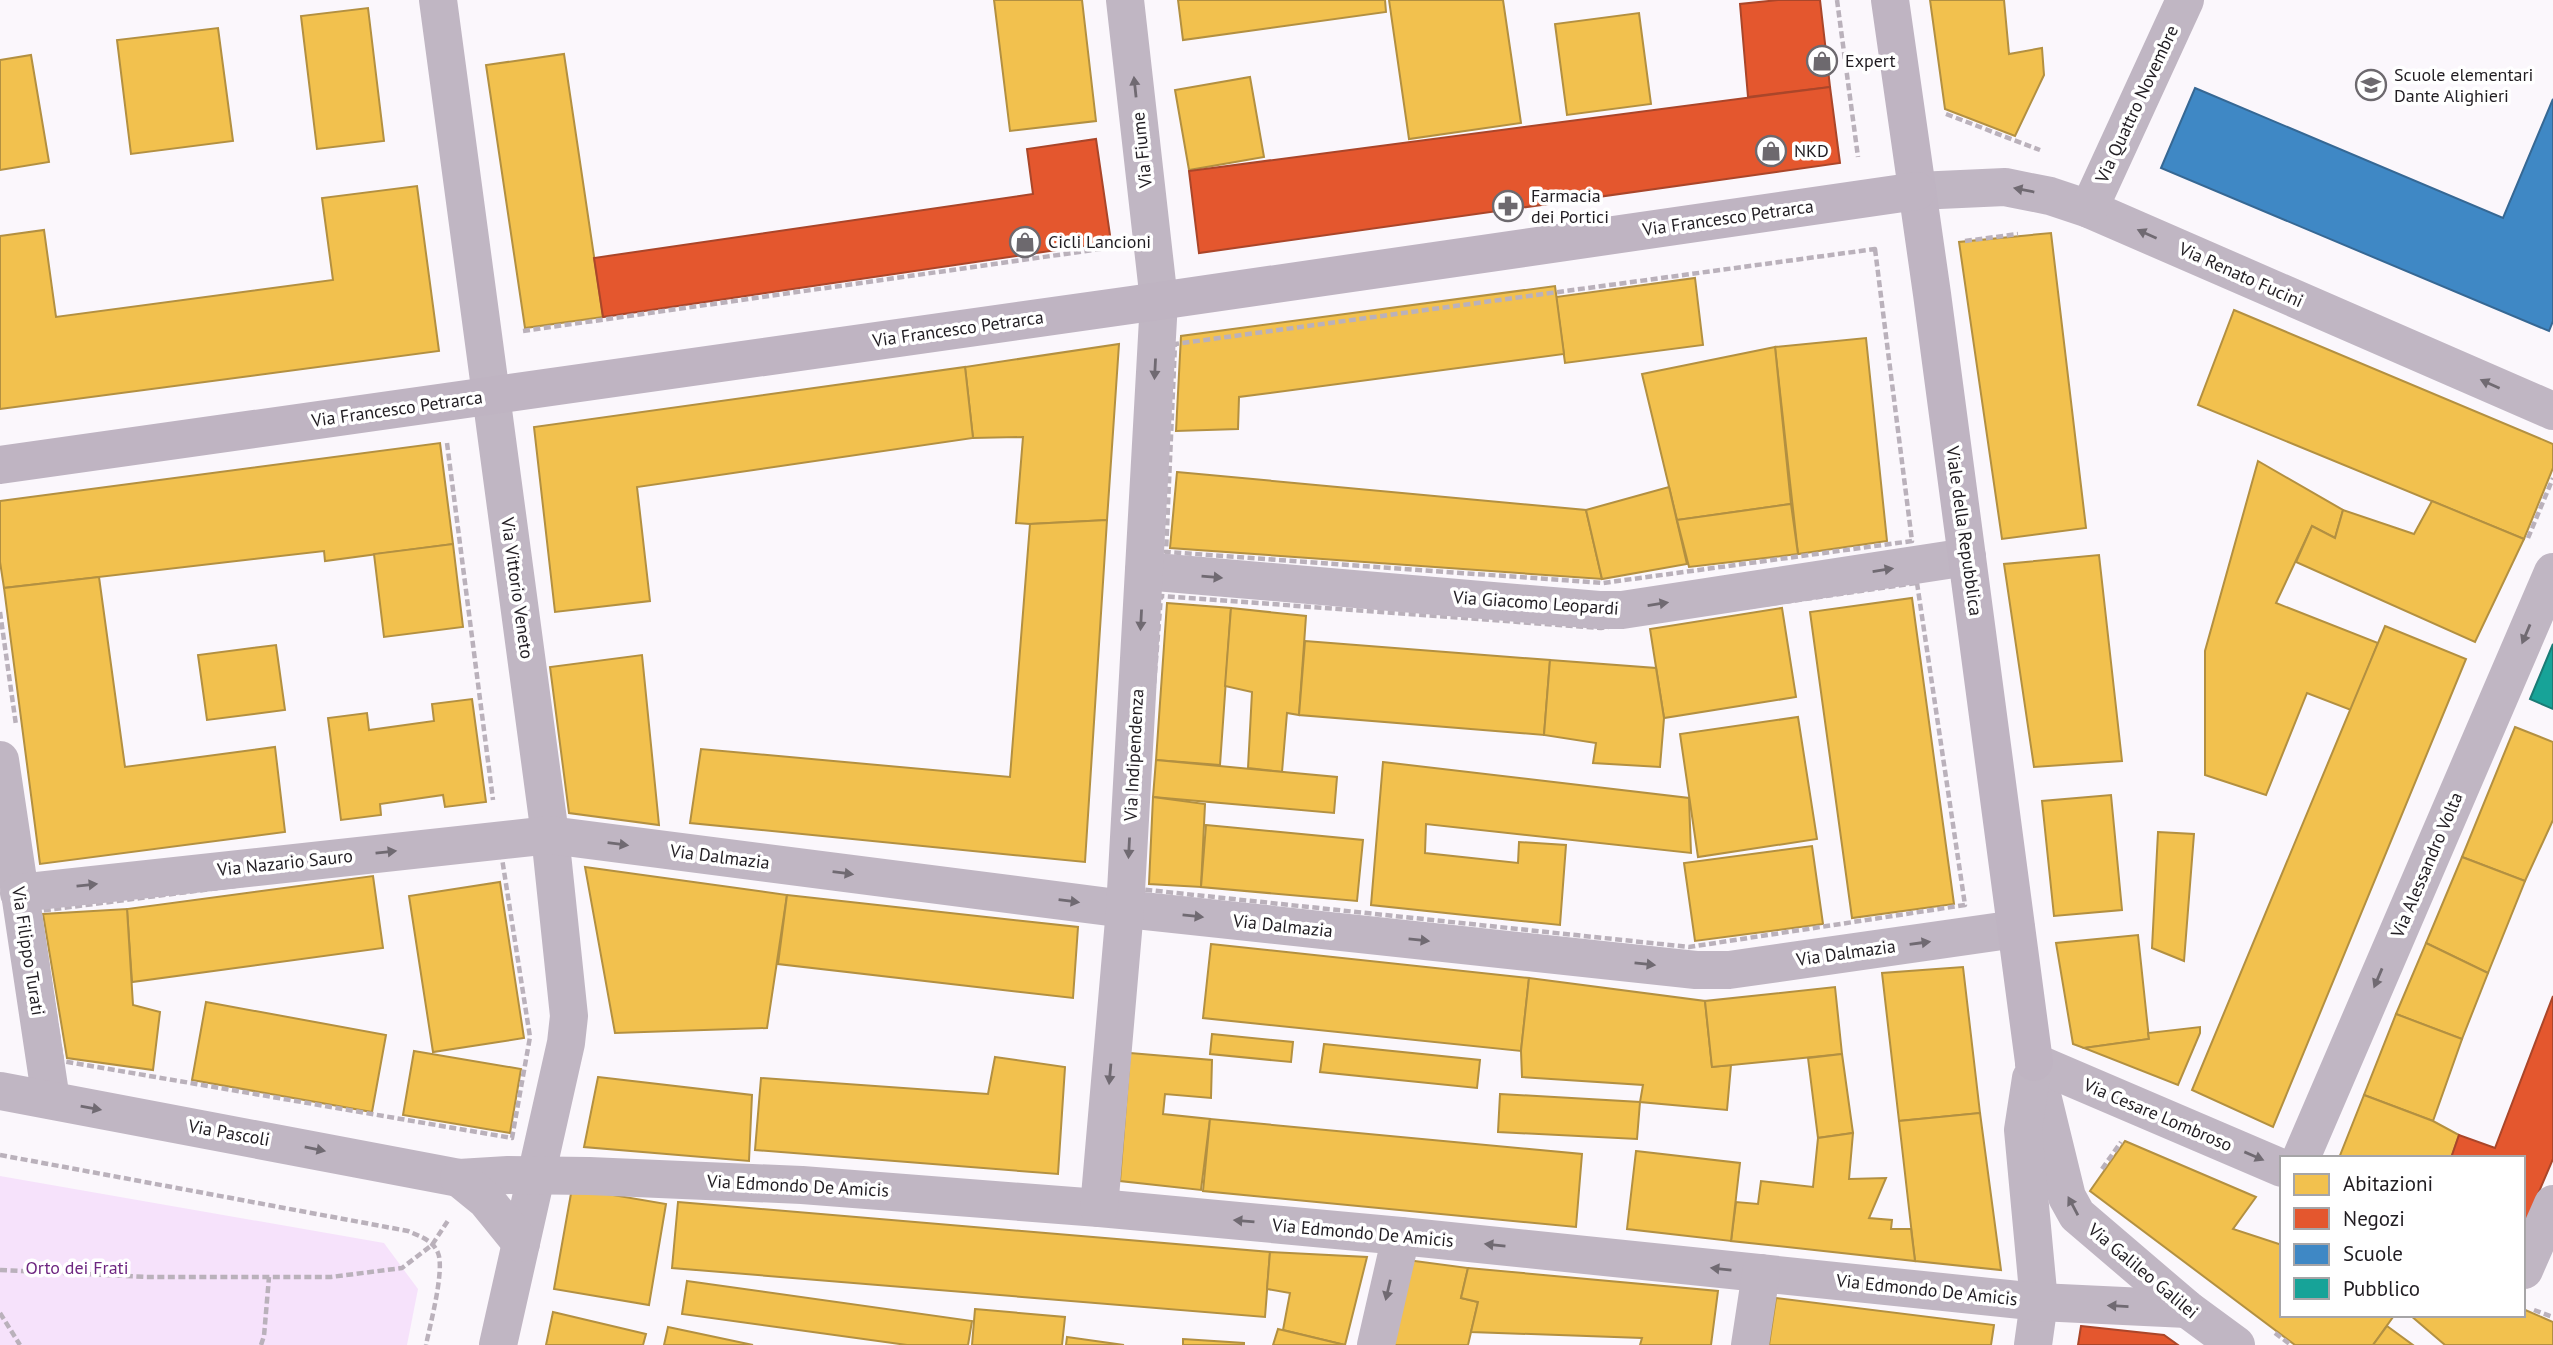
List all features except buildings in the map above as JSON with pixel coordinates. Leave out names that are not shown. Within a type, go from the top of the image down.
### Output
[{"type":"street","name":"Via Vittorio Veneto","points":[[438,0],[550,835],[569,1016],[566,1043],[498,1345]]},
{"type":"street","name":"Via Fiume","points":[[1125,0],[1159,301]]},
{"type":"street","name":"Viale della Repubblica","points":[[1890,0],[2034,1062]]},
{"type":"street","name":"Via Quattro Novembre","points":[[2089,209],[2185,0]]},
{"type":"street","name":"Via Renato Fucini","points":[[1917,191],[2004,187],[2049,196],[2089,209],[2553,411]]},
{"type":"street","name":"Via Francesco Petrarca","points":[[0,465],[1917,191]]},
{"type":"street","name":"Via Indipendenza","points":[[1099,1208],[1153,583],[1159,301]]},
{"type":"street","name":"Via Giacomo Leopardi","points":[[1153,583],[1622,610],[1967,557]]},
{"type":"street","name":"Via Alessandro Volta","points":[[2302,1156],[2553,572]]},
{"type":"street","name":"Via Filippo Turati","points":[[9,747],[19,893],[51,1100]]},
{"type":"street","name":"Via Nazario Sauro","points":[[19,893],[550,835]]},
{"type":"street","name":"Via Dalmazia","points":[[550,835],[1125,909],[1696,970],[1730,970],[2016,929]]},
{"type":"street","name":"Via Cesare Lombroso","points":[[2034,1062],[2280,1167]]},
{"type":"street","points":[[2033,1345],[2039,1302],[2023,1130],[2034,1062]]},
{"type":"street","name":"Via Galileo Galilei","points":[[2034,1062],[2067,1197],[2077,1215],[2186,1309],[2236,1345]]},
{"type":"street","name":"Via Pascoli","points":[[0,1091],[51,1100],[456,1196],[486,1200],[522,1243]]},
{"type":"street","name":"Via Pascoli","points":[[456,1196],[537,1176]]},
{"type":"street","name":"Via Edmondo De Amicis","points":[[537,1176],[802,1185],[1099,1208],[1401,1236],[2039,1302],[2186,1309]]},
{"type":"street","points":[[2534,1274],[2553,1203]]},
{"type":"street","points":[[1376,1345],[1401,1236]]},
{"type":"street","points":[[1750,1345],[1761,1273]]},
{"type":"path","points":[[1837,0],[1858,157]]},
{"type":"path","points":[[1940,112],[2042,150]]},
{"type":"path","points":[[1959,242],[2029,232]]},
{"type":"path","points":[[520,331],[1120,246]]},
{"type":"path","points":[[1875,249],[1912,541],[1603,583],[1166,552],[1175,344],[1561,292],[1875,249]]},
{"type":"path","points":[[447,443],[494,807]]},
{"type":"path","points":[[2526,542],[2553,478]]},
{"type":"path","points":[[1153,583],[1601,628],[1917,583],[1965,905],[1689,947],[1139,888],[1153,583]]},
{"type":"path","points":[[0,612],[9,747]]},
{"type":"path","points":[[502,852],[530,1037],[512,1138],[62,1061],[39,911],[502,852]]},
{"type":"path","points":[[0,1155],[408,1231],[428,1240],[438,1252],[441,1266],[425,1345]]},
{"type":"path","points":[[0,1270],[146,1277],[331,1277],[402,1268],[432,1245],[456,1196]]},
{"type":"path","points":[[261,1345],[269,1277]]},
{"type":"path","points":[[0,1313],[20,1345]]},
{"type":"green space","name":"Orto dei Frati","points":[[0,1176],[384,1243],[418,1289],[407,1345],[0,1345]]},
{"type":"place","name":"Expert","points":[[1822,61]]},
{"type":"place","name":"Scuole elementari Dante Alighieri","points":[[2371,85]]},
{"type":"place","name":"NKD","points":[[1771,151]]},
{"type":"place","name":"Farmacia dei Portici","points":[[1508,206]]},
{"type":"place","name":"Cicli Lancioni","points":[[1025,242]]}]
